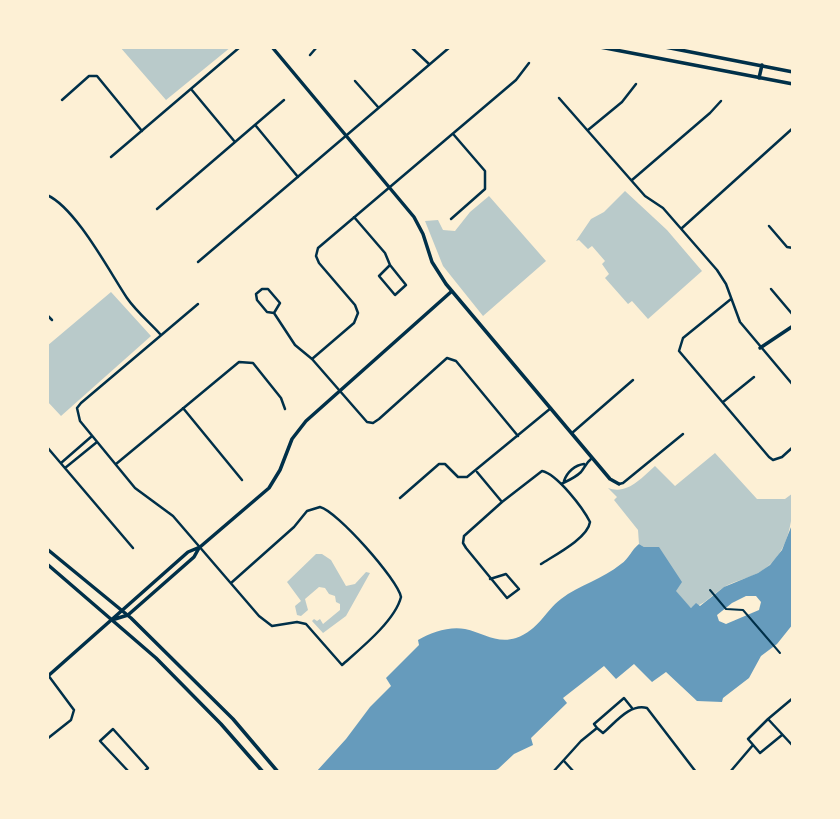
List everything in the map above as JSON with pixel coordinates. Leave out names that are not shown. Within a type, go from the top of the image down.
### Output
[{"type":"street","points":[[111,157],[240,47]]},
{"type":"street","points":[[272,47],[421,227],[432,262],[452,291],[610,479],[619,484],[623,483],[683,434]]},
{"type":"street","points":[[310,55],[317,47]]},
{"type":"street","points":[[411,47],[429,64]]},
{"type":"street","points":[[198,262],[450,47]]},
{"type":"street","points":[[600,47],[793,85]]},
{"type":"street","points":[[665,47],[793,72]]},
{"type":"street","points":[[312,359],[357,318],[355,305],[319,263],[316,256],[322,244],[516,80],[529,63]]},
{"type":"street","points":[[759,78],[762,65]]},
{"type":"street","points":[[62,100],[89,76],[97,76],[142,131]]},
{"type":"street","points":[[355,81],[378,107]]},
{"type":"street","points":[[588,130],[622,102],[636,84]]},
{"type":"street","points":[[191,89],[235,142]]},
{"type":"street","points":[[559,98],[632,180],[682,228],[717,270],[726,284],[740,322],[793,385]]},
{"type":"street","points":[[157,209],[284,100]]},
{"type":"street","points":[[632,180],[721,101]]},
{"type":"street","points":[[256,126],[298,177]]},
{"type":"street","points":[[682,228],[793,128]]},
{"type":"street","points":[[451,219],[485,189],[487,181],[485,171],[453,134]]},
{"type":"street","points":[[47,195],[80,226],[128,300],[160,334]]},
{"type":"street","points":[[354,217],[385,253],[390,265],[406,285],[396,295],[379,276],[390,265]]},
{"type":"street","points":[[769,226],[787,247],[793,248]]},
{"type":"street","points":[[274,313],[280,303],[268,289],[262,289],[256,294],[257,300],[267,312],[274,313],[295,345],[312,359],[364,420],[373,423],[379,419],[447,358],[456,361],[518,436]]},
{"type":"street","points":[[771,289],[793,314]]},
{"type":"street","points":[[47,739],[71,720],[74,710],[48,675],[188,552],[200,547],[269,488],[280,470],[292,439],[306,421],[452,291]]},
{"type":"street","points":[[731,299],[683,338],[678,347],[773,460],[782,457],[793,447]]},
{"type":"street","points":[[198,304],[77,408],[80,421],[135,488],[173,516],[231,583],[259,615],[272,626],[297,622],[306,624],[342,665],[362,649],[400,602],[400,590],[367,549],[330,511],[320,507],[307,511],[288,533],[231,583]]},
{"type":"street","points":[[47,315],[52,320]]},
{"type":"street","points":[[760,348],[793,326]]},
{"type":"street","points":[[116,464],[234,364],[244,361],[253,363],[281,398],[285,410]]},
{"type":"street","points":[[723,402],[754,377]]},
{"type":"street","points":[[572,433],[633,380]]},
{"type":"street","points":[[183,408],[242,481]]},
{"type":"street","points":[[400,498],[439,464],[445,464],[458,477],[467,477],[551,408]]},
{"type":"street","points":[[61,463],[92,436]]},
{"type":"street","points":[[65,468],[97,442]]},
{"type":"street","points":[[47,447],[133,548]]},
{"type":"street","points":[[562,483],[566,475],[578,465],[593,458]]},
{"type":"street","points":[[562,483],[570,481],[582,470],[584,464]]},
{"type":"street","points":[[477,471],[502,502]]},
{"type":"street","points":[[490,579],[506,574],[519,589],[507,598],[490,579],[466,548],[466,533],[542,471],[562,483],[589,519],[589,529],[541,564]]},
{"type":"street","points":[[113,620],[128,615],[194,558],[200,547]]},
{"type":"street","points":[[47,549],[128,615],[233,719],[278,772]]},
{"type":"street","points":[[47,564],[156,658],[222,724],[262,772]]},
{"type":"street","points":[[632,708],[624,698],[594,724],[603,733],[632,708],[647,708],[696,772]]},
{"type":"street","points":[[782,735],[760,753],[748,739],[793,698]]},
{"type":"street","points":[[768,719],[793,747]]},
{"type":"street","points":[[553,772],[597,728]]},
{"type":"street","points":[[129,772],[100,741],[113,729],[148,768],[144,772]]},
{"type":"street","points":[[730,772],[753,745]]},
{"type":"street","points":[[564,760],[572,771]]},
{"type":"path","points":[[710,590],[726,609],[743,610],[780,653]]},
{"type":"shaded area","points":[[120,47],[231,47],[166,100]]},
{"type":"shaded area","points":[[625,191],[667,230],[702,271],[648,319],[632,301],[628,304],[605,278],[609,274],[602,264],[605,261],[592,246],[588,249],[579,240],[576,241],[591,219],[604,212]]},
{"type":"shaded area","points":[[489,196],[546,261],[483,316],[443,266],[425,221],[438,220],[443,230],[455,231],[470,212]]},
{"type":"shaded area","points":[[111,292],[151,336],[61,416],[47,401],[47,346]]},
{"type":"shaded area","points":[[715,453],[757,499],[785,499],[793,493],[792,516],[782,549],[768,566],[691,608],[639,544],[638,530],[608,488],[615,490],[628,487],[655,466],[675,486]]},
{"type":"shaded area","points":[[316,554],[322,554],[331,560],[346,586],[355,584],[366,572],[370,573],[346,616],[323,633],[312,621],[320,619],[323,624],[340,610],[335,596],[319,587],[305,599],[308,610],[301,616],[297,615],[295,606],[301,601],[287,582]]},
{"type":"water","points":[[793,522],[793,624],[777,644],[761,656],[749,678],[723,698],[722,702],[697,701],[666,672],[652,682],[634,664],[616,679],[604,666],[563,698],[567,703],[531,738],[533,745],[514,754],[491,772],[316,772],[391,686],[386,678],[419,645],[418,640],[423,637],[453,628],[496,639],[509,640],[524,635],[561,599],[607,574],[624,562],[639,544],[644,547],[659,547],[682,582],[676,591],[691,608],[696,603],[700,606],[724,587],[758,573],[770,565],[782,550]],"holes":[[[746,596],[756,596],[761,602],[759,610],[726,624],[719,621],[717,615],[732,603]]]}]
